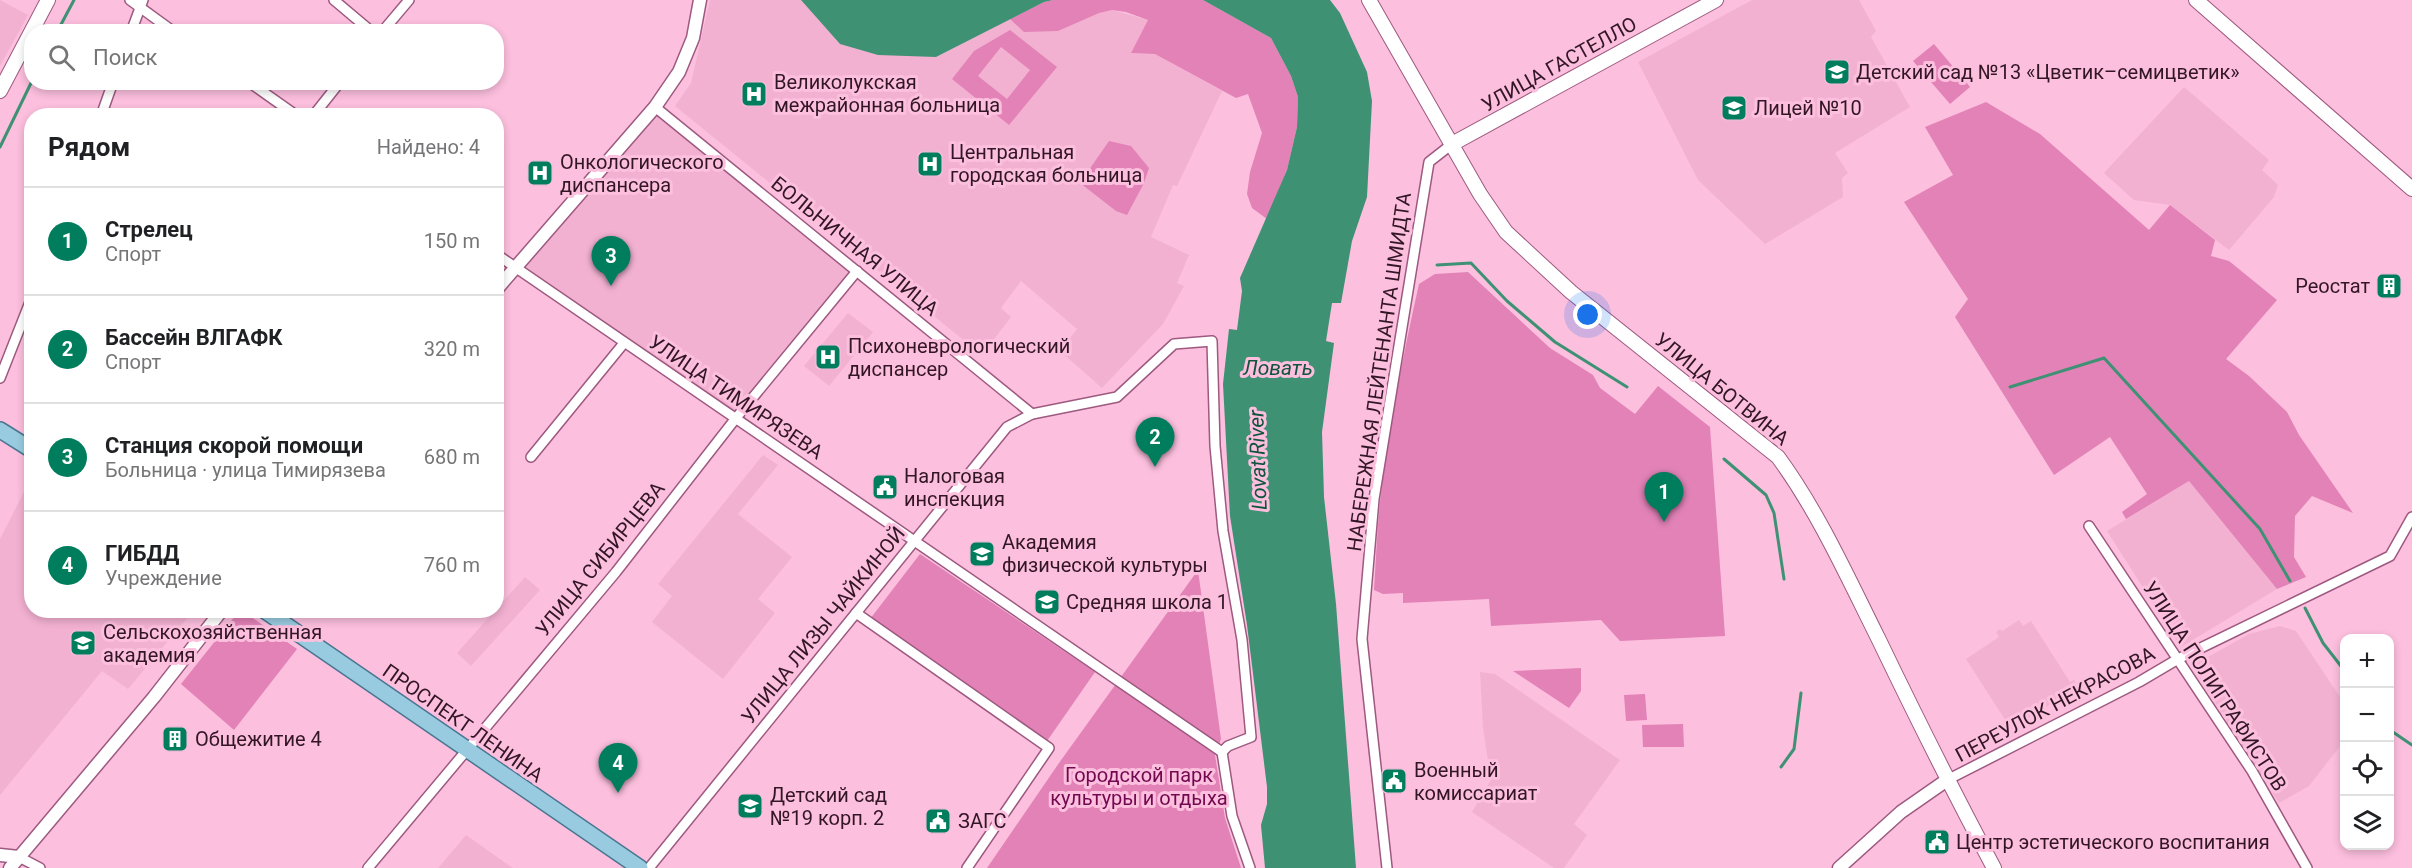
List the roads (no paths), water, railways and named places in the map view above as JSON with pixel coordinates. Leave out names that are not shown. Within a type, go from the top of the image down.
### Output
[{"type":"main road","points":[[35,24],[48,0]]},
{"type":"main road","name":"УЛИЦА БОТВИНА","points":[[1369,0],[1480,194],[1506,232],[1571,292],[1778,457],[1812,510],[1947,780],[1994,868]]},
{"type":"main road","name":"УЛИЦА ГАСТЕЛЛО","points":[[1452,144],[1716,0]]},
{"type":"main road","points":[[2196,0],[2412,189]]},
{"type":"main road","points":[[0,91],[24,46]]},
{"type":"main road","points":[[0,430],[24,445]]},
{"type":"main road","name":"ПРОСПЕКТ ЛЕНИНА","points":[[275,618],[640,868]]},
{"type":"street","points":[[130,0],[141,4],[165,24]]},
{"type":"street","points":[[334,0],[362,24]]},
{"type":"street","points":[[389,24],[409,0]]},
{"type":"street","points":[[504,281],[655,107],[679,72],[693,38],[700,0]]},
{"type":"street","points":[[134,24],[141,4]]},
{"type":"street","points":[[104,108],[109,90]]},
{"type":"street","points":[[260,90],[286,108]]},
{"type":"street","points":[[319,108],[334,90]]},
{"type":"street","name":"БОЛЬНИЧНАЯ УЛИЦА","points":[[655,107],[1032,414]]},
{"type":"street","name":"НАБЕРЕЖНАЯ ЛЕЙТЕНАНТА ШМИДТА","points":[[1387,868],[1362,639],[1374,499],[1429,162],[1452,144]]},
{"type":"street","name":"УЛИЦА ТИМИРЯЗЕВА","points":[[504,260],[1222,752]]},
{"type":"street","name":"УЛИЦА СИБИРЦЕВА","points":[[368,868],[616,572],[736,418],[857,271]]},
{"type":"street","points":[[0,378],[24,317]]},
{"type":"street","name":"УЛИЦА ЛИЗЫ ЧАЙКИНОЙ","points":[[649,868],[1007,427],[1032,414],[1117,397],[1174,344],[1212,341],[1215,447],[1223,531],[1242,640],[1251,737],[1228,746],[1222,752]]},
{"type":"street","points":[[531,457],[624,343]]},
{"type":"street","name":"ПЕРЕУЛОК НЕКРАСОВА","points":[[1947,780],[2139,682],[2178,659],[2390,556],[2412,517]]},
{"type":"street","name":"УЛИЦА ПОЛИГРАФИСТОВ","points":[[2089,526],[2252,771],[2307,868]]},
{"type":"street","points":[[856,613],[1049,748],[967,868]]},
{"type":"street","points":[[10,868],[154,697],[216,618]]},
{"type":"street","points":[[1222,752],[1233,816],[1250,868]]},
{"type":"street","points":[[1839,868],[1901,812],[1947,780]]},
{"type":"street","points":[[0,855],[19,857],[40,868]]},
{"type":"water","points":[[801,0],[1053,0],[1044,2],[936,57],[878,55],[840,44]]},
{"type":"water","name":"Ловать","points":[[1203,0],[1330,0],[1340,13],[1367,72],[1372,101],[1367,197],[1352,241],[1341,303],[1332,303],[1326,341],[1334,343],[1322,432],[1324,497],[1336,604],[1356,868],[1265,868],[1261,825],[1267,804],[1267,787],[1247,625],[1230,516],[1223,384],[1229,329],[1237,330],[1242,291],[1240,278],[1287,170],[1297,127],[1298,97],[1291,76],[1271,38]]},
{"type":"waterway","points":[[61,24],[74,0]]},
{"type":"waterway","points":[[0,147],[28,90]]},
{"type":"waterway","points":[[1437,265],[1471,263],[1507,301],[1555,342],[1627,387]]},
{"type":"waterway","points":[[2010,387],[2104,358],[2260,529],[2290,581]]},
{"type":"waterway","points":[[1724,459],[1766,495],[1774,513],[1784,579]]},
{"type":"waterway","points":[[2305,608],[2323,643],[2340,665]]},
{"type":"waterway","points":[[1781,767],[1794,749],[1801,693]]},
{"type":"waterway","points":[[2394,733],[2412,745]]},
{"type":"place","name":"Детский сад №13 «Цветик–семицветик»","points":[[1837,72]]},
{"type":"place","name":"Великолукская межрайонная больница","points":[[754,94]]},
{"type":"place","name":"Лицей №10","points":[[1734,108]]},
{"type":"place","name":"Центральная городская больница","points":[[930,164]]},
{"type":"place","name":"Онкологического диспансера","points":[[540,173]]},
{"type":"place","name":"Станция скорой помощи","points":[[611,286]]},
{"type":"place","name":"Реостат","points":[[2389,286]]},
{"type":"place","name":"Психоневрологический диспансер","points":[[828,357]]},
{"type":"place","name":"Бассейн ВЛГАФК","points":[[1155,467]]},
{"type":"place","name":"Налоговая инспекция","points":[[885,487]]},
{"type":"place","name":"Стрелец","points":[[1664,522]]},
{"type":"place","name":"Aкадемия физической культуры","points":[[982,554]]},
{"type":"place","name":"Средняя школа 1","points":[[1047,602]]},
{"type":"place","name":"Сельскохозяйственная академия","points":[[83,643]]},
{"type":"place","name":"Общежитие 4","points":[[175,739]]},
{"type":"place","name":"Военный комиссариат","points":[[1394,781]]},
{"type":"place","name":"ГИБДД","points":[[618,793]]},
{"type":"place","name":"Детский сад №19 корп. 2","points":[[750,806]]},
{"type":"place","name":"ЗАГС","points":[[938,821]]},
{"type":"place","name":"Центр эстетического воспитания","points":[[1937,842]]},
{"type":"water label","name":"Lovat River","points":[[1258,460]]},
{"type":"park label","name":"Городской парк культуры и отдыха","points":[[1139,786]]}]
